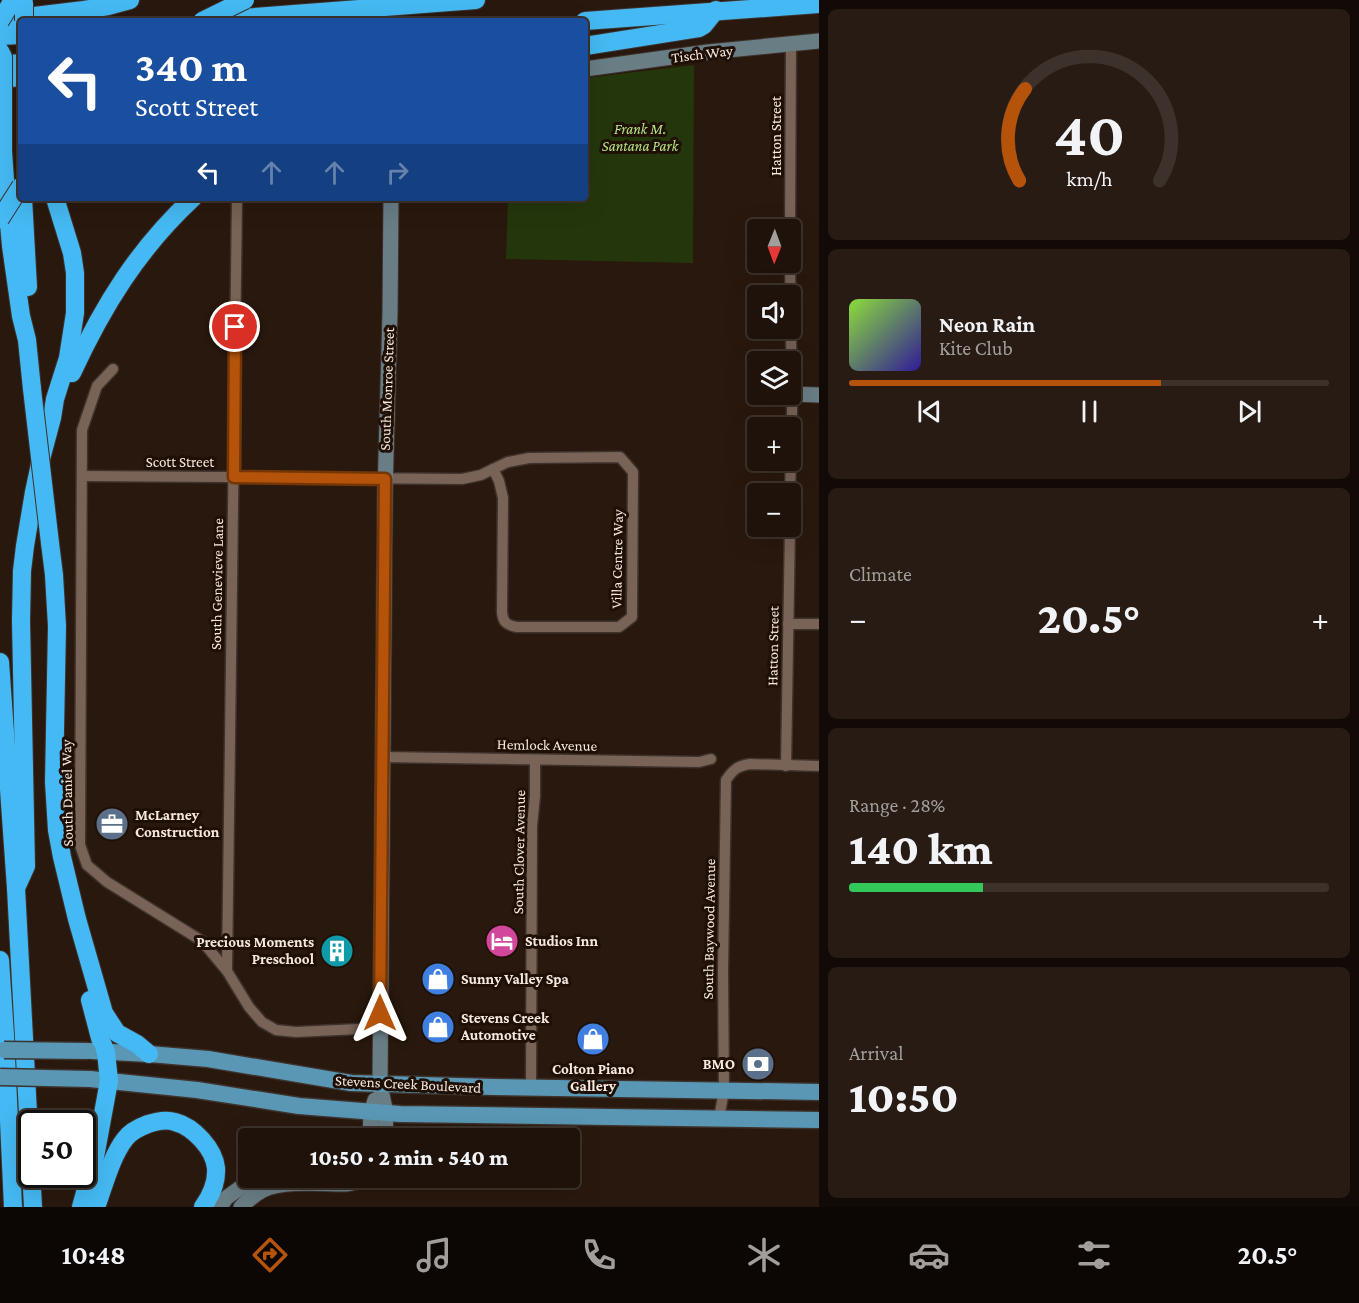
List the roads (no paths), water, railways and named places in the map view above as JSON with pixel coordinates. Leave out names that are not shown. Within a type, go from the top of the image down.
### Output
[{"type":"highway","points":[[0,20],[84,10],[130,0]]},
{"type":"highway","points":[[208,18],[245,0]]},
{"type":"highway","points":[[241,18],[476,0]]},
{"type":"highway","points":[[588,21],[819,4]]},
{"type":"highway","points":[[0,20],[21,6]]},
{"type":"highway","points":[[588,46],[699,28],[716,10]]},
{"type":"highway","points":[[0,36],[18,35]]},
{"type":"highway","points":[[0,51],[3,57],[5,189],[21,316],[27,340],[54,575],[57,626],[54,782],[57,830],[70,896],[104,1013],[117,1033],[149,1054]]},
{"type":"highway","points":[[0,65],[18,63]]},
{"type":"highway","points":[[2,87],[18,79]]},
{"type":"highway","points":[[0,219],[18,191]]},
{"type":"highway","points":[[23,201],[29,313],[27,340]]},
{"type":"highway","points":[[16,888],[27,866],[21,621],[22,571],[34,492],[55,399],[68,358],[75,313],[76,292],[72,253],[56,201]]},
{"type":"highway","points":[[52,418],[82,350],[123,279],[137,258],[190,201]]},
{"type":"highway","points":[[0,662],[16,888],[33,1207]]},
{"type":"highway","points":[[70,896],[70,922],[100,1038],[97,1052],[109,1081],[95,1157],[81,1207]]},
{"type":"highway","points":[[0,960],[5,1119],[13,1207]]},
{"type":"highway","points":[[96,1207],[107,1176],[127,1137],[141,1126],[164,1120],[187,1127],[208,1147],[216,1168],[213,1189],[202,1207]]},
{"type":"main road","name":"Tisch Way","points":[[588,69],[708,52],[819,41]]},
{"type":"main road","name":"South Monroe Street","points":[[378,1112],[385,479],[391,201]]},
{"type":"main road","points":[[801,394],[819,395]]},
{"type":"main road","name":"Stevens Creek Boulevard","points":[[0,1050],[149,1054],[208,1059],[351,1083],[380,1085],[819,1092]]},
{"type":"main road","name":"Stevens Creek Boulevard","points":[[0,1077],[90,1079],[197,1090],[299,1106],[378,1112],[537,1117],[819,1120]]},
{"type":"main road","points":[[373,1128],[378,1112]]},
{"type":"main road","points":[[378,1112],[382,1128]]},
{"type":"main road","points":[[220,1207],[226,1198],[240,1188]]},
{"type":"main road","points":[[241,1207],[258,1193],[269,1188]]},
{"type":"street","name":"Hatton Street","points":[[790,219],[791,43]]},
{"type":"street","name":"South Genevieve Lane","points":[[227,971],[237,201]]},
{"type":"street","points":[[790,273],[791,351]]},
{"type":"street","name":"South Daniel Way","points":[[113,369],[97,386],[82,430],[80,845],[87,865],[107,882],[202,941],[227,971],[249,1007],[262,1022],[276,1030],[296,1032],[380,1028]]},
{"type":"street","points":[[790,483],[791,405]]},
{"type":"street","name":"Villa Centre Way","points":[[385,479],[462,480],[481,475],[493,469],[508,462],[529,458],[620,457],[633,472],[632,616],[619,627],[517,627],[505,623],[502,612],[503,498],[493,469]]},
{"type":"street","name":"Scott Street","points":[[82,476],[385,479]]},
{"type":"street","name":"Hatton Street","points":[[786,766],[790,537]]},
{"type":"street","points":[[788,624],[819,624]]},
{"type":"street","name":"Hemlock Avenue","points":[[382,758],[699,762],[711,759]]},
{"type":"street","name":"South Clover Avenue","points":[[531,1088],[532,826],[535,760]]},
{"type":"street","name":"South Baywood Avenue","points":[[725,1118],[723,971],[726,780],[740,765],[786,766]]},
{"type":"street","points":[[786,766],[819,766]]},
{"type":"place","name":"McLarney Construction","points":[[112,824]]},
{"type":"place","name":"Studios Inn","points":[[502,941]]},
{"type":"place","name":"Precious Moments Preschool","points":[[337,951]]},
{"type":"place","name":"Sunny Valley Spa","points":[[438,979]]},
{"type":"place","name":"Stevens Creek Automotive","points":[[438,1027]]},
{"type":"place","name":"Colton Piano Gallery","points":[[593,1039]]},
{"type":"place","name":"BMO","points":[[758,1064]]},
{"type":"park label","name":"Frank M. Santana Park","points":[[640,138]]}]
